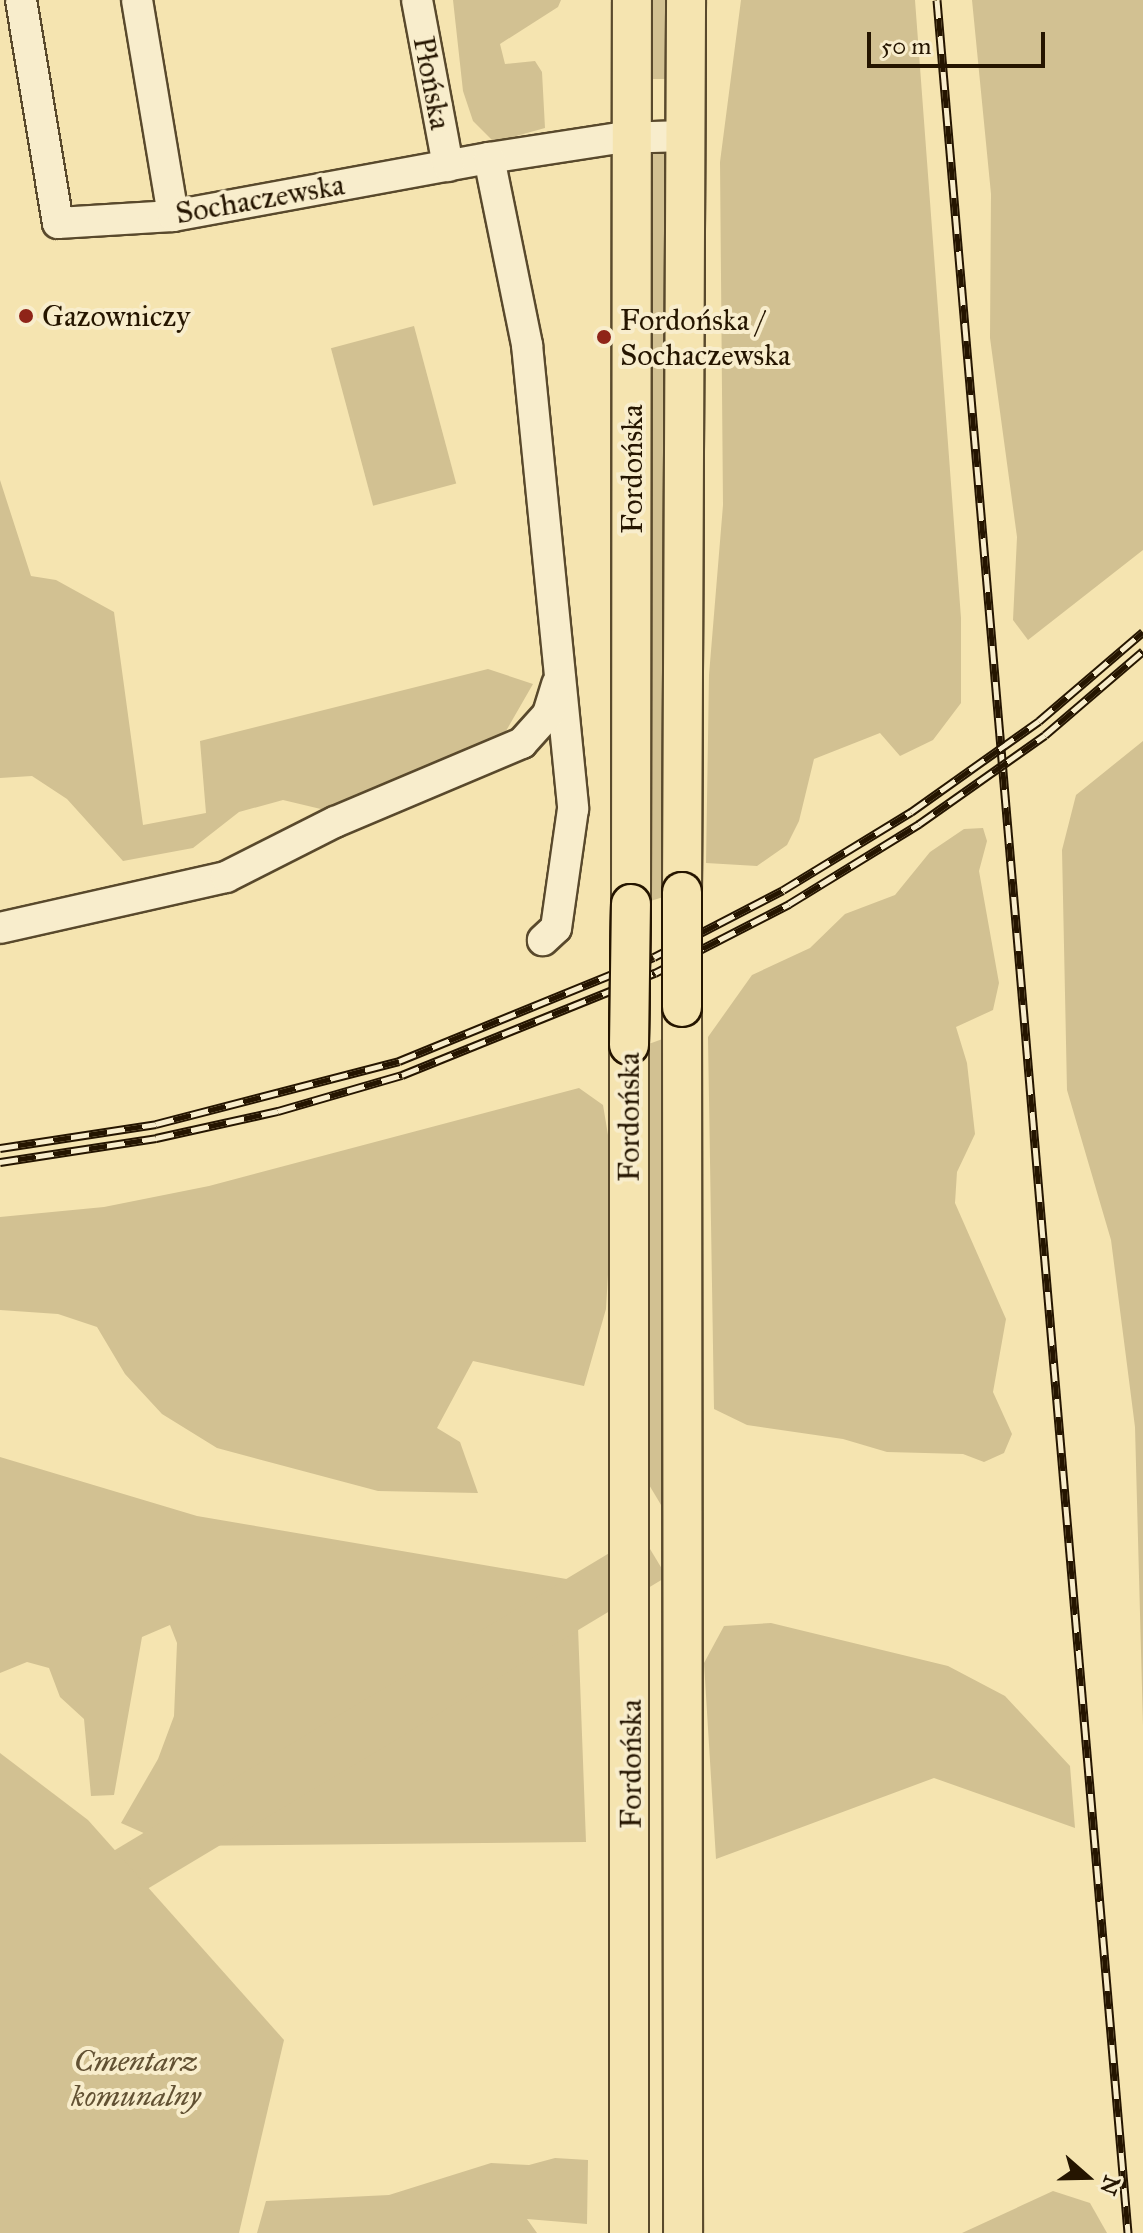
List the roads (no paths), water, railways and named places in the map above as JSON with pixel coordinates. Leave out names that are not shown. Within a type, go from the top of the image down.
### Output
[{"type":"main road","name":"Fordońska","points":[[629,2233],[632,0]]},
{"type":"main road","name":"Fordońska","points":[[683,2233],[682,892],[686,0]]},
{"type":"street","name":"Sochaczewska","points":[[21,0],[58,223],[173,216],[489,158],[632,138],[686,136]]},
{"type":"street","points":[[137,0],[173,216]]},
{"type":"street","name":"Płońska","points":[[417,0],[448,166]]},
{"type":"street","points":[[489,158],[527,345],[573,809],[556,928],[543,940]]},
{"type":"street","points":[[0,928],[226,877],[335,822],[522,743],[548,714],[558,678]]},
{"type":"railway","points":[[937,0],[1128,2233]]},
{"type":"railway","points":[[0,1148],[156,1124],[399,1061],[654,957],[783,890],[911,812],[1039,721],[1143,632]]},
{"type":"railway","points":[[0,1162],[156,1138],[278,1111],[402,1075],[655,973],[789,904],[919,824],[1045,735],[1143,651]]},
{"type":"place","name":"Gazowniczy","points":[[26,316]]},
{"type":"place","name":"Fordońska / Sochaczewska","points":[[604,337]]},
{"type":"park label","name":"Cmentarz komunalny","points":[[136,2078]]}]
